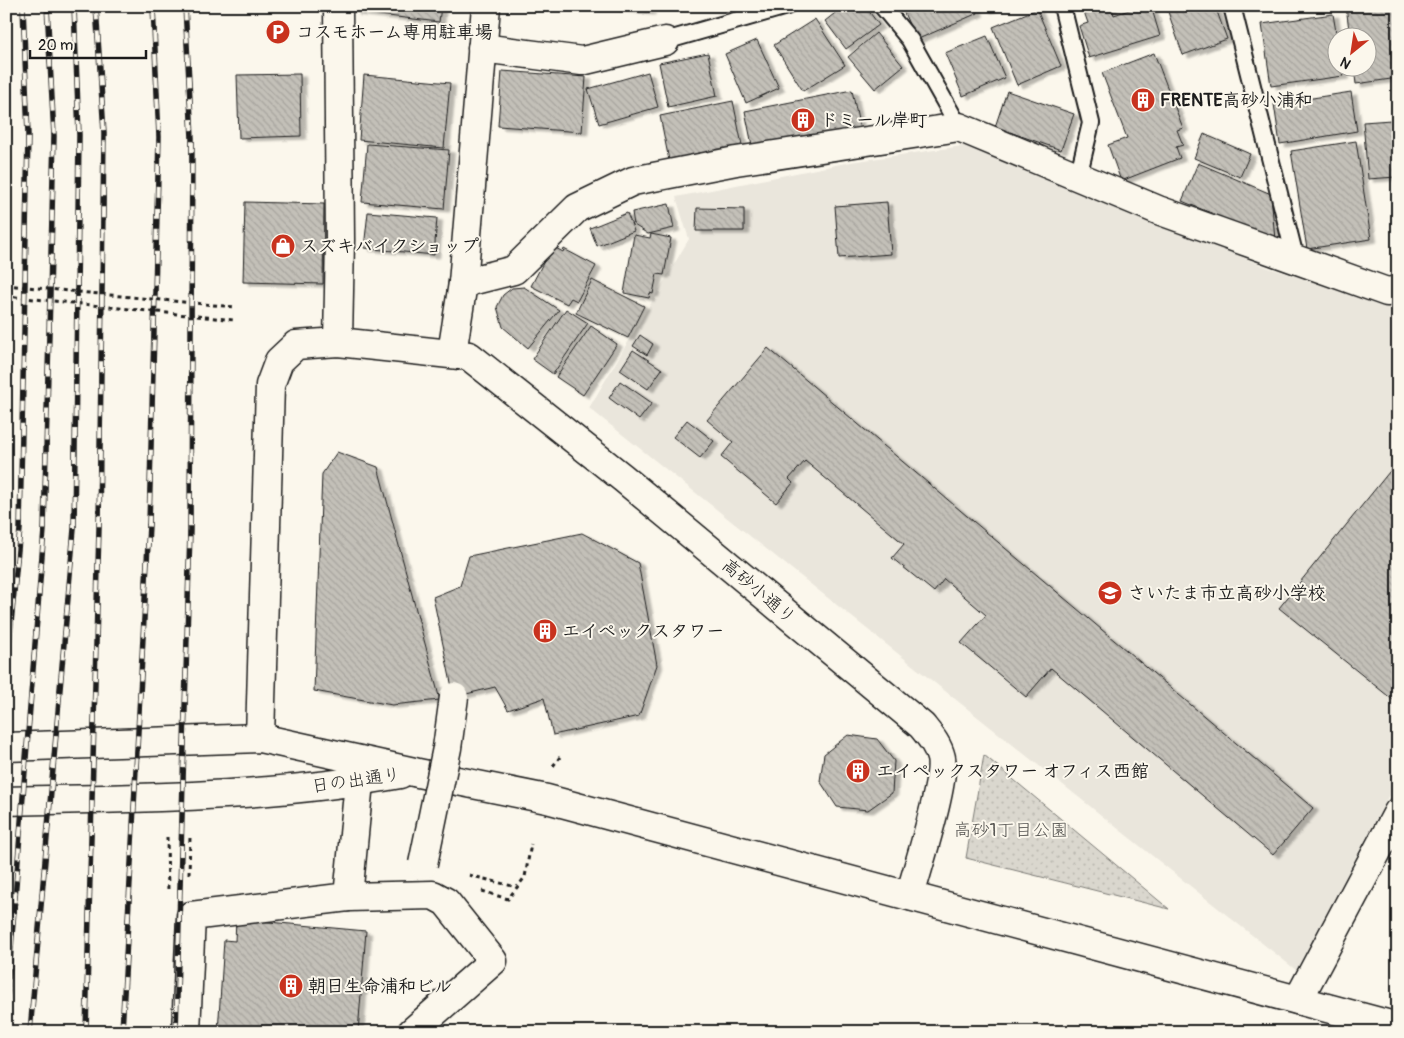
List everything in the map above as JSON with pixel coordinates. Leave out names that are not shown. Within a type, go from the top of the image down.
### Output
[{"type":"street","points":[[338,6],[340,240],[338,342]]},
{"type":"street","points":[[452,353],[463,283],[486,6]]},
{"type":"street","points":[[482,48],[582,61],[665,41]]},
{"type":"street","points":[[463,283],[514,270],[577,208],[632,181],[736,161],[958,127],[1158,210],[1386,292],[1398,290]]},
{"type":"street","name":"高砂小通り","points":[[260,738],[270,385],[279,360],[296,345],[338,342],[470,356],[623,478],[922,726],[936,744],[941,760],[941,774],[910,896]]},
{"type":"street","points":[[423,864],[447,748],[454,697]]},
{"type":"street","name":"日の出通り","points":[[6,747],[260,738],[414,772]]},
{"type":"street","points":[[414,772],[547,799],[1398,1027]]},
{"type":"street","name":"日の出通り","points":[[6,801],[200,797],[359,782],[414,772]]},
{"type":"street","points":[[348,897],[359,782]]},
{"type":"street","points":[[1298,1000],[1398,812]]},
{"type":"street","points":[[186,1032],[191,916],[348,897],[432,895],[446,902],[493,961],[412,1032]]},
{"type":"lane","points":[[665,41],[787,6]]},
{"type":"lane","points":[[882,6],[910,40],[958,127]]},
{"type":"lane","points":[[1062,6],[1091,123],[1078,177]]},
{"type":"lane","points":[[1232,6],[1296,261]]},
{"type":"path","points":[[6,285],[235,307]]},
{"type":"path","points":[[6,296],[234,320]]},
{"type":"path","points":[[189,874],[190,837]]},
{"type":"path","points":[[525,877],[532,844]]},
{"type":"path","points":[[502,882],[516,887]]},
{"type":"shaded area","name":"さいたま市立高砂小学校","points":[[970,145],[1269,268],[1398,306],[1398,778],[1296,970],[589,408],[689,239],[676,197],[851,162]]},
{"type":"green space","name":"高砂1丁目公園","points":[[984,755],[1169,909],[966,858]]},
{"type":"building","points":[[355,6],[441,6],[439,22],[354,12]]},
{"type":"building","points":[[599,6],[650,6],[649,12]]},
{"type":"building","points":[[844,6],[865,6],[879,25],[846,49],[825,21]]},
{"type":"building","points":[[901,6],[975,6],[978,13],[916,40]]},
{"type":"building","points":[[985,6],[996,6],[986,10]]},
{"type":"building","points":[[1082,6],[1111,6],[1114,15],[1141,6],[1151,6],[1160,36],[1089,58],[1079,26],[1088,23]]},
{"type":"building","points":[[1166,6],[1215,6],[1227,39],[1183,55]]},
{"type":"building","points":[[1346,6],[1398,6],[1398,78],[1356,84],[1355,78],[1376,78],[1376,28],[1349,28]]},
{"type":"building","points":[[1037,9],[1061,66],[1017,85],[993,27]]},
{"type":"building","points":[[1333,14],[1335,28],[1326,28],[1326,78],[1329,78],[1271,86],[1262,24]]},
{"type":"building","points":[[815,19],[845,65],[803,91],[774,45]]},
{"type":"building","points":[[876,33],[903,66],[875,89],[848,57]]},
{"type":"building","points":[[987,36],[1005,78],[963,96],[945,53]]},
{"type":"building","points":[[757,40],[779,88],[746,103],[725,54]]},
{"type":"building","points":[[708,53],[717,96],[668,107],[659,63]]},
{"type":"building","name":"FRENTE高砂小浦和","points":[[1154,53],[1183,128],[1177,130],[1183,145],[1176,147],[1180,158],[1121,181],[1108,145],[1127,138],[1102,73]]},
{"type":"building","points":[[502,71],[586,77],[582,132],[498,126]]},
{"type":"building","points":[[648,72],[658,107],[599,124],[588,89]]},
{"type":"building","points":[[300,74],[301,136],[239,138],[237,75]]},
{"type":"building","points":[[364,75],[450,83],[444,148],[359,140]]},
{"type":"building","name":"ドミール岸町","points":[[852,90],[860,130],[753,150],[745,111]]},
{"type":"building","points":[[1007,91],[1074,114],[1061,150],[995,127]]},
{"type":"building","points":[[1351,92],[1357,131],[1280,144],[1274,104]]},
{"type":"building","points":[[733,101],[744,155],[671,170],[660,116]]},
{"type":"building","points":[[1391,120],[1396,177],[1368,179],[1363,122]]},
{"type":"building","points":[[1204,134],[1250,154],[1240,177],[1194,158]]},
{"type":"building","points":[[1356,141],[1371,239],[1307,249],[1291,151]]},
{"type":"building","points":[[367,144],[449,150],[444,209],[362,202]]},
{"type":"building","points":[[1198,163],[1271,194],[1275,240],[1182,201]]},
{"type":"building","points":[[245,202],[324,204],[323,284],[243,282]]},
{"type":"building","points":[[887,202],[891,254],[839,258],[835,206]]},
{"type":"building","points":[[669,204],[674,228],[648,234],[634,225],[632,212]]},
{"type":"building","points":[[697,208],[744,209],[744,231],[696,231]]},
{"type":"building","points":[[368,212],[437,218],[434,255],[364,248]]},
{"type":"building","points":[[627,213],[634,231],[597,246],[590,228]]},
{"type":"building","points":[[651,234],[671,238],[664,275],[657,274],[653,294],[650,293],[649,298],[624,293],[634,235],[650,238]]},
{"type":"building","points":[[552,246],[563,252],[564,249],[596,266],[577,301],[571,298],[567,304],[531,286]]},
{"type":"building","points":[[592,280],[644,306],[628,338],[576,313]]},
{"type":"building","points":[[524,287],[559,310],[528,348],[503,327],[497,307],[503,295],[512,288]]},
{"type":"building","points":[[566,309],[588,323],[553,374],[532,359]]},
{"type":"building","points":[[591,326],[617,344],[583,395],[556,377]]},
{"type":"building","points":[[640,335],[653,344],[647,355],[633,346]]},
{"type":"building","points":[[768,348],[1313,808],[1273,855],[1051,668],[1026,697],[961,643],[986,615],[944,579],[934,592],[892,558],[904,544],[805,461],[789,479],[793,483],[776,503],[721,457],[733,442],[707,420]]},
{"type":"building","points":[[633,350],[662,369],[648,389],[620,370]]},
{"type":"building","points":[[620,381],[652,403],[639,420],[609,398]]},
{"type":"building","points":[[687,420],[714,441],[700,458],[673,437]]},
{"type":"building","points":[[337,452],[378,467],[440,700],[392,705],[314,691],[322,474]]},
{"type":"building","points":[[1398,461],[1398,704],[1279,608]]},
{"type":"building","name":"エイペックスタワー","points":[[582,533],[638,563],[657,665],[639,716],[553,735],[544,698],[508,710],[495,687],[454,697],[433,597],[460,586],[469,556]]},
{"type":"building","name":"エイペックスタワー オフィス西館","points":[[848,735],[877,739],[894,761],[892,793],[868,810],[837,807],[820,781],[824,754]]},
{"type":"building","name":"朝日生命浦和ビル","points":[[236,919],[366,931],[358,1032],[218,1032],[224,940],[235,941]]},
{"type":"railway","points":[[6,676],[20,529],[28,135],[23,6]]},
{"type":"railway","points":[[6,1012],[44,530],[54,136],[47,6]]},
{"type":"railway","points":[[30,1032],[74,529],[79,135],[74,6]]},
{"type":"railway","points":[[86,1032],[99,528],[104,133],[96,6]]},
{"type":"railway","points":[[122,1032],[149,525],[159,137],[153,6]]},
{"type":"railway","points":[[176,1032],[190,530],[192,138],[185,6]]},
{"type":"place","name":"コスモホーム専用駐車場","points":[[278,32]]},
{"type":"place","name":"FRENTE高砂小浦和","points":[[1143,100]]},
{"type":"place","name":"ドミール岸町","points":[[803,120]]},
{"type":"place","name":"スズキバイクショップ","points":[[283,246]]},
{"type":"place","name":"さいたま市立高砂小学校","points":[[1110,593]]},
{"type":"place","name":"エイペックスタワー","points":[[545,631]]},
{"type":"place","name":"エイペックスタワー オフィス西館","points":[[858,771]]},
{"type":"place","name":"朝日生命浦和ビル","points":[[291,986]]}]
